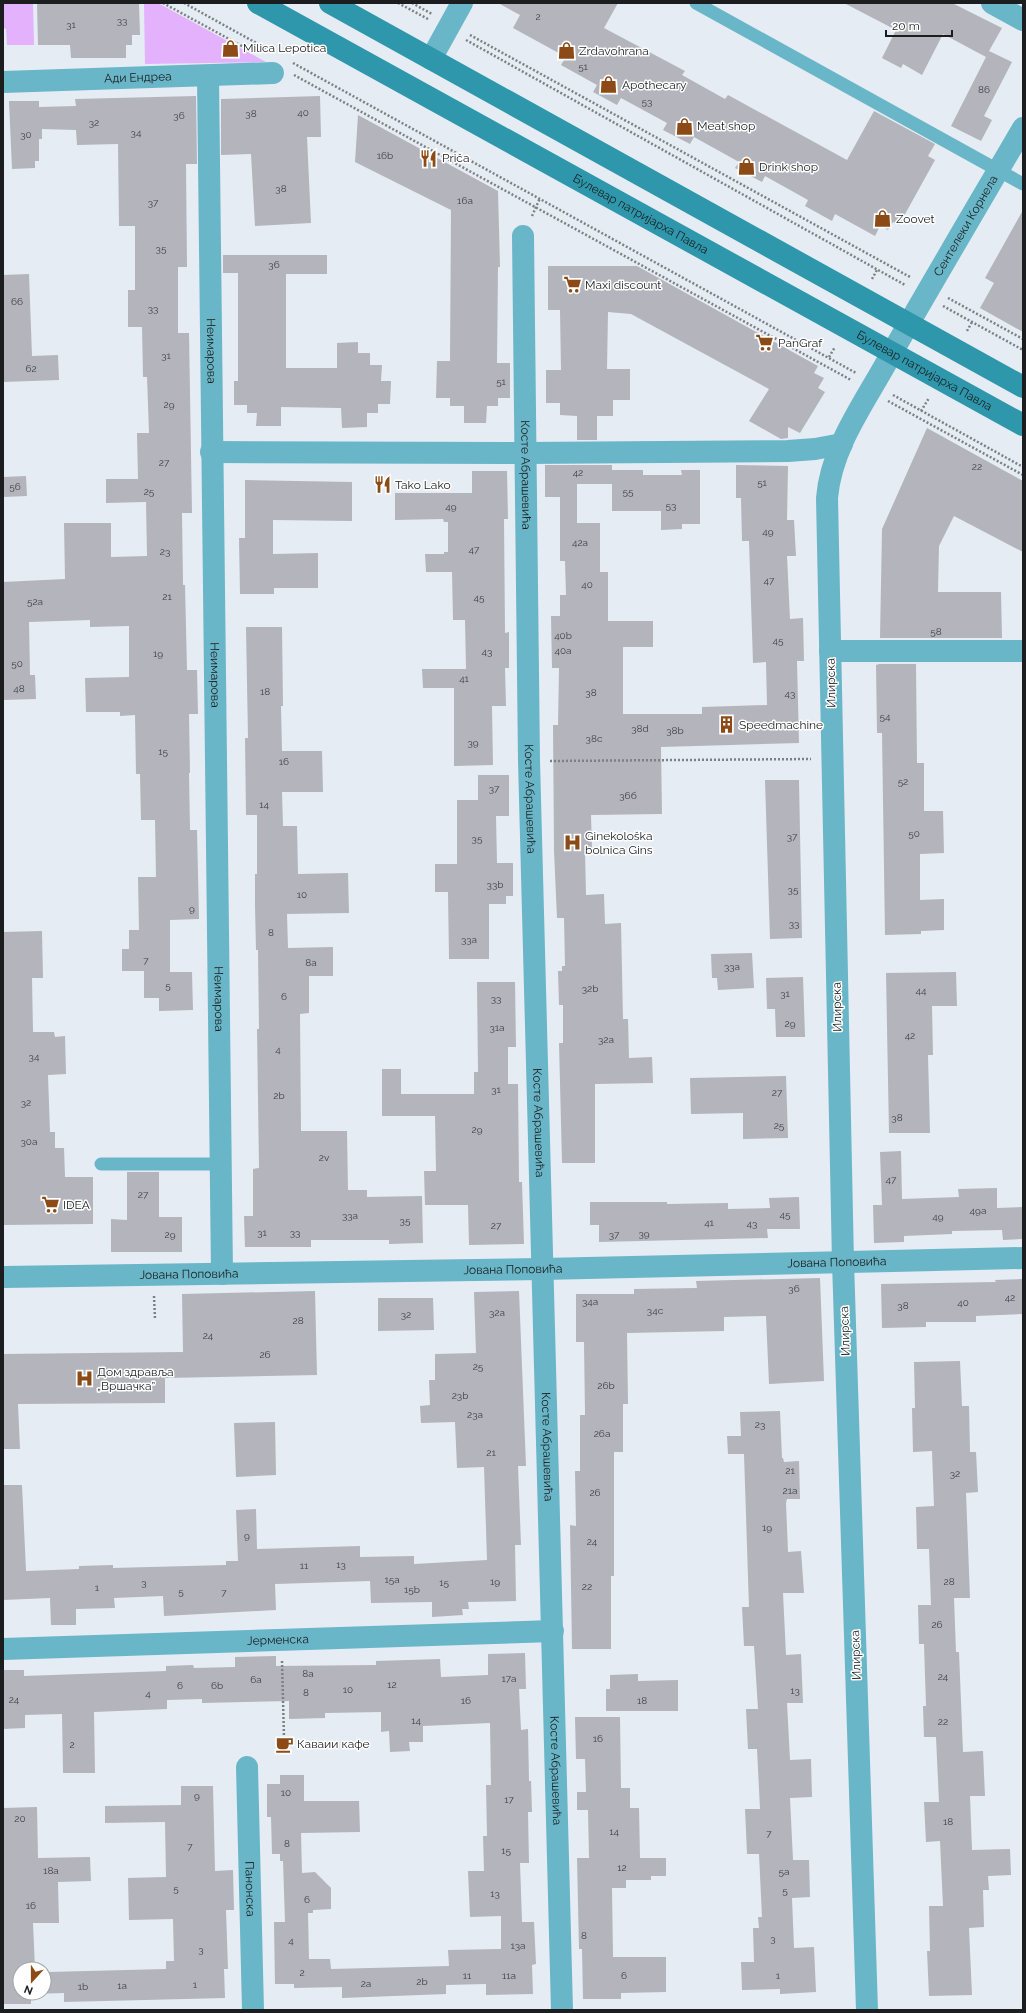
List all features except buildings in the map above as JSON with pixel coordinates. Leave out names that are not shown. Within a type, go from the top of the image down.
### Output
[{"type":"main road","name":"Булевар патријарха Павла","points":[[258,3],[1023,425]]},
{"type":"main road","points":[[330,3],[1023,387]]},
{"type":"street","points":[[431,59],[462,3]]},
{"type":"street","points":[[992,3],[1023,20]]},
{"type":"street","name":"Ади Ендреа","points":[[3,82],[208,76],[282,65]]},
{"type":"street","name":"Неимарова","points":[[208,76],[211,452],[222,1164],[222,1274]]},
{"type":"street","name":"Сентелеки Корнела","points":[[909,324],[1023,128]]},
{"type":"street","name":"Косте Абрашевића","points":[[523,236],[529,761],[562,2010]]},
{"type":"street","name":"Илирска","points":[[867,2010],[843,1262],[827,498],[832,469],[842,444],[909,324]]},
{"type":"street","points":[[211,452],[525,453],[788,451],[842,444]]},
{"type":"street","name":"Илирска","points":[[830,652],[1023,651]]},
{"type":"street","name":"Јована Поповића","points":[[3,1277],[543,1269],[1023,1258]]},
{"type":"street","name":"Јерменска","points":[[3,1649],[553,1631]]},
{"type":"street","name":"Панонска","points":[[247,1767],[253,2010]]},
{"type":"lane","points":[[696,3],[999,169],[1023,184]]},
{"type":"lane","points":[[101,1164],[222,1164]]},
{"type":"path","points":[[163,3],[257,54]]},
{"type":"path","points":[[184,3],[282,65],[872,388],[1023,474]]},
{"type":"path","points":[[398,3],[449,27],[927,292],[1023,350]]},
{"type":"path","points":[[412,3],[449,27],[927,292],[1023,339]]},
{"type":"path","points":[[282,65],[829,357],[872,388],[1023,467]]},
{"type":"path","points":[[529,761],[832,759]]},
{"type":"path","points":[[281,1640],[284,1738]]},
{"type":"shaded area","points":[[3,3],[33,3],[34,45],[7,45],[6,29],[3,28]]},
{"type":"shaded area","points":[[144,3],[158,3],[266,62],[145,64]]},
{"type":"place","name":"Milica Lepotica","points":[[230,48]]},
{"type":"place","name":"Zrdavohrana","points":[[566,51]]},
{"type":"place","name":"Apothecary","points":[[609,85]]},
{"type":"place","name":"Meat shop","points":[[684,126]]},
{"type":"place","name":"Priča","points":[[429,158]]},
{"type":"place","name":"Drink shop","points":[[746,167]]},
{"type":"place","name":"Zoovet","points":[[883,219]]},
{"type":"place","name":"Maxi discount","points":[[572,285]]},
{"type":"place","name":"PanGraf","points":[[765,343]]},
{"type":"place","name":"Tako Lako","points":[[382,485]]},
{"type":"place","name":"Speedmachine","points":[[726,725]]},
{"type":"place","name":"Ginekološka bolnica Gins","points":[[572,843]]},
{"type":"place","name":"IDEA","points":[[50,1205]]},
{"type":"place","name":"Дом здравља „Вршачка”","points":[[84,1379]]},
{"type":"place","name":"Каваии кафе","points":[[284,1744]]}]
